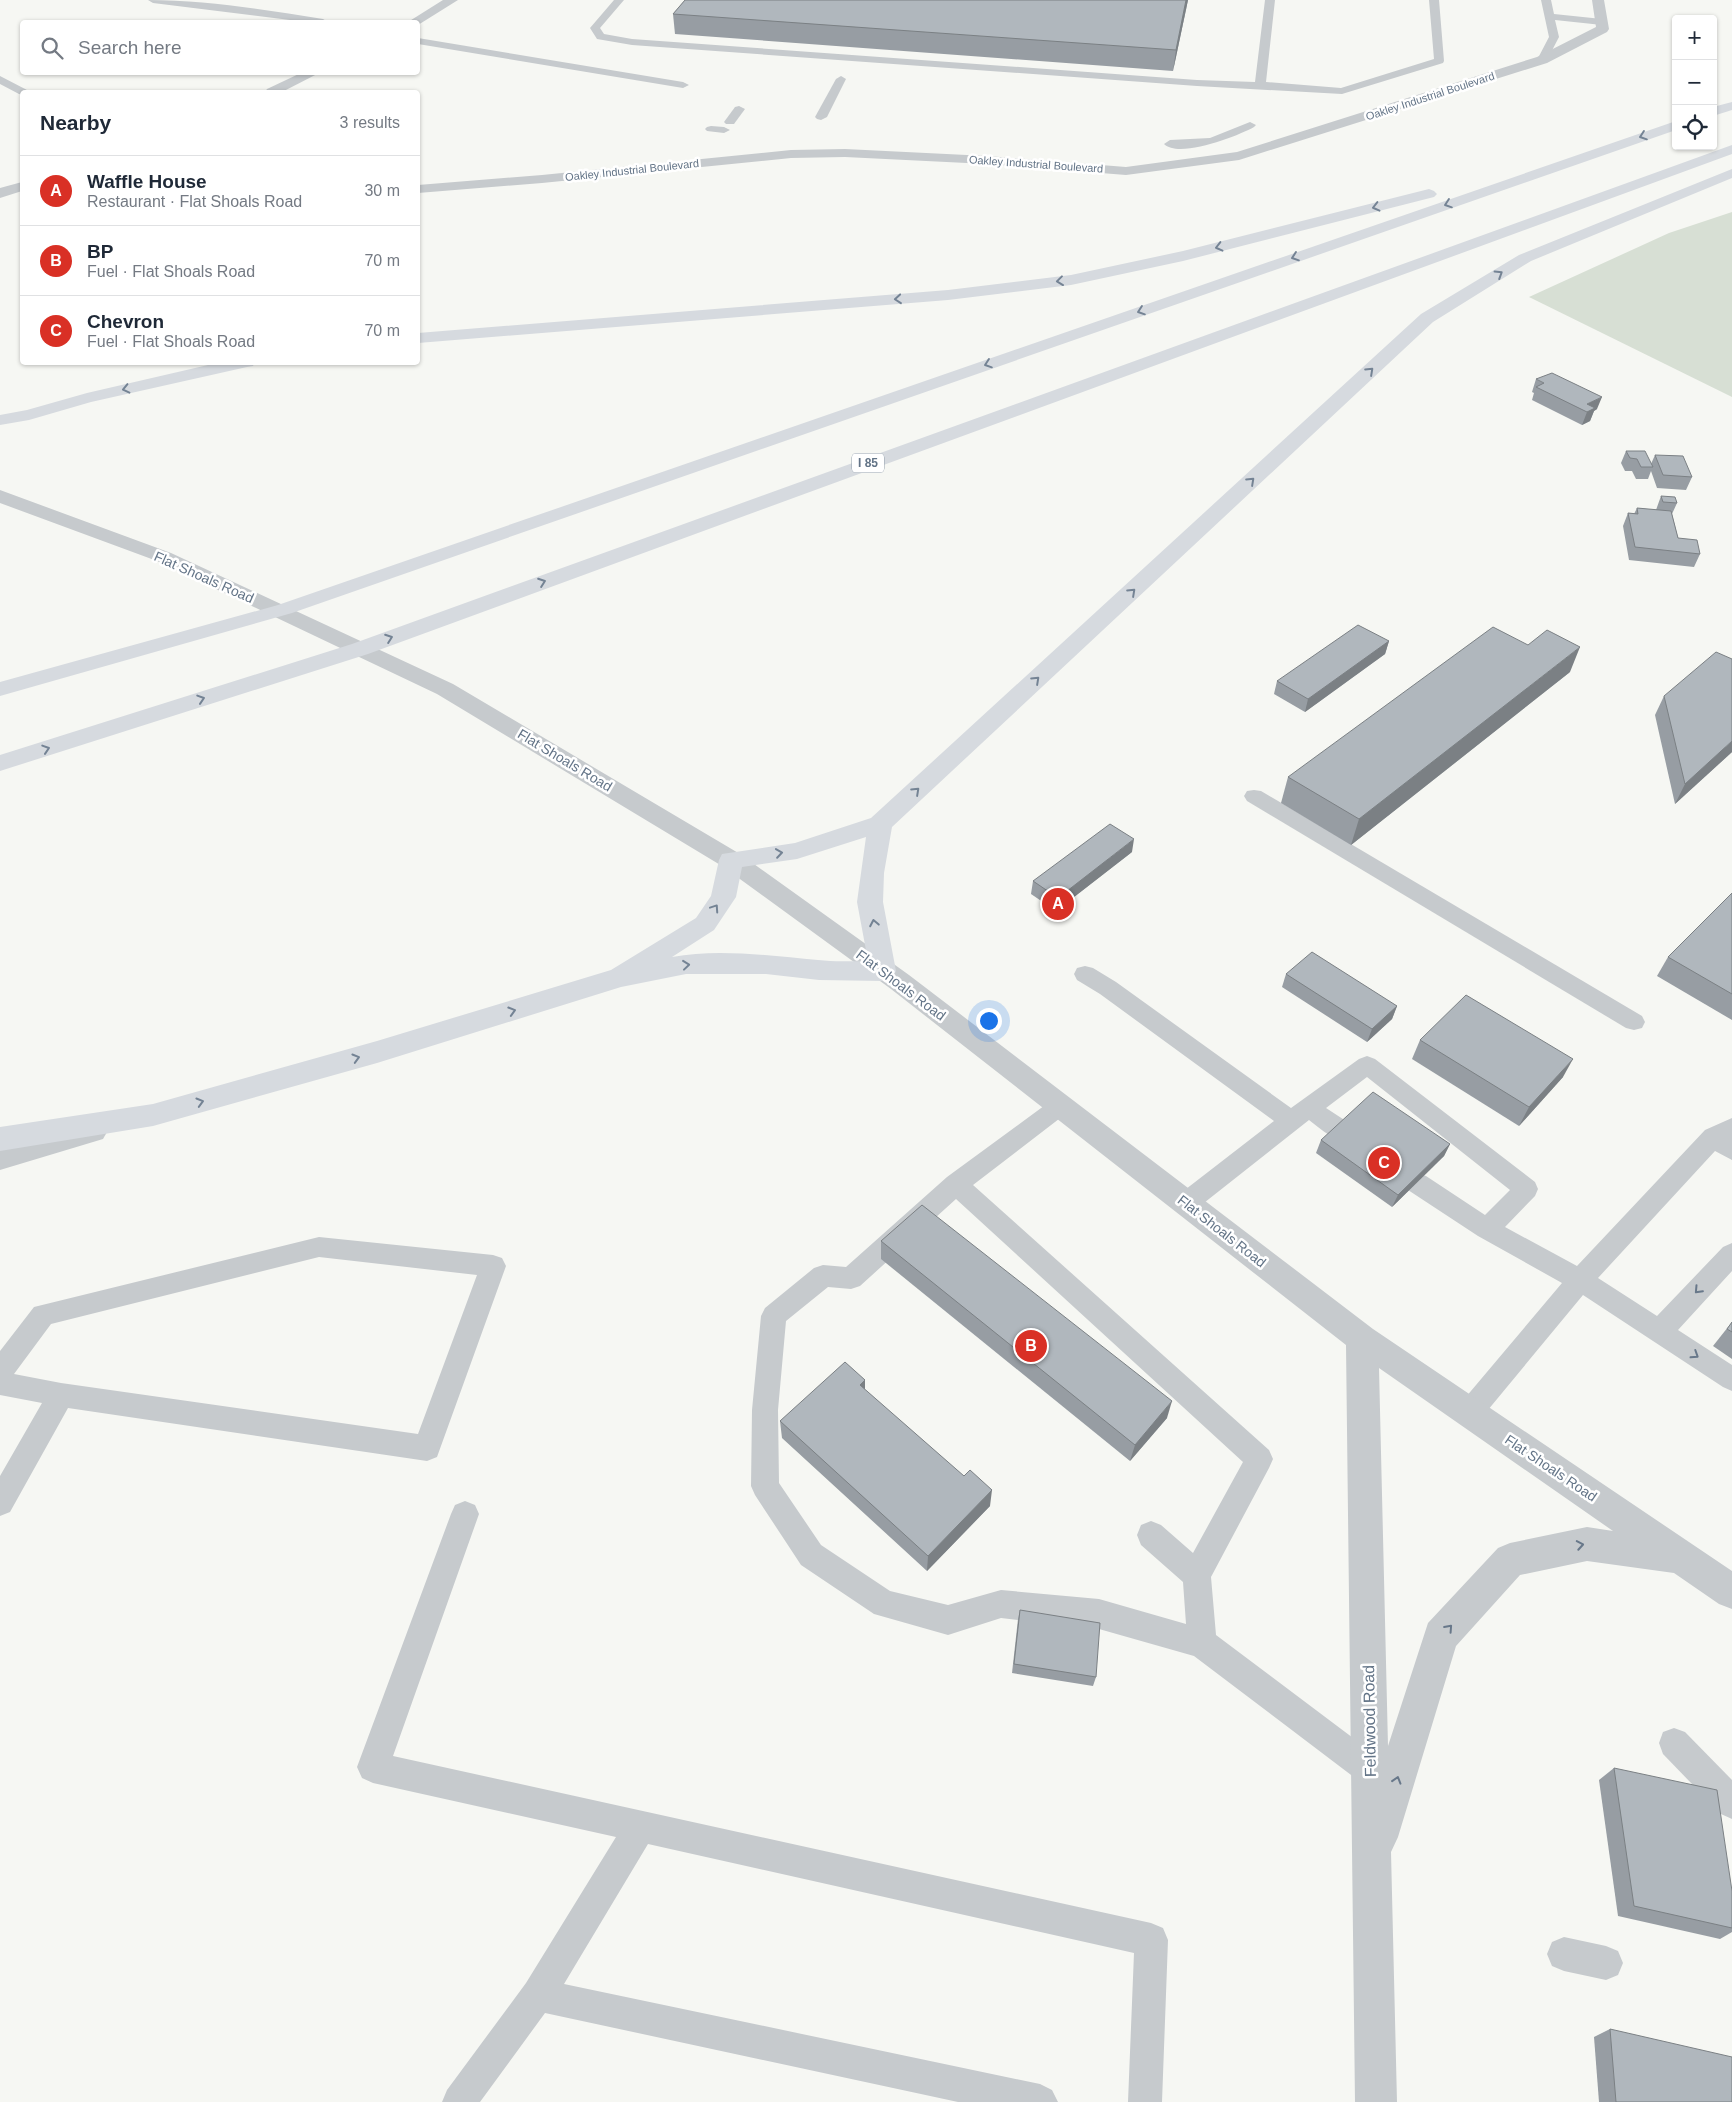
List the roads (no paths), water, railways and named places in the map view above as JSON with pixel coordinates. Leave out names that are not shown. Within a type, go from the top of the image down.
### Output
[{"type":"highway","points":[[1717,111],[1732,106]]},
{"type":"highway","points":[[0,689],[285,610],[1672,126]]},
{"type":"highway","points":[[420,338],[948,295],[1071,280],[1183,256],[1610,148]]},
{"type":"highway","name":"I 85","points":[[0,764],[360,649],[1732,149]]},
{"type":"highway","points":[[620,977],[704,924],[723,897],[731,860],[797,851],[880,824],[1427,318],[1525,258],[1732,173]]},
{"type":"highway","points":[[0,420],[29,415],[87,398],[234,365]]},
{"type":"highway","points":[[0,430],[29,415]]},
{"type":"highway","points":[[0,1139],[153,1115],[377,1052],[620,977],[686,964],[766,964],[819,970],[883,970],[870,902],[872,873],[880,824]]},
{"type":"street","points":[[417,20],[452,0]]},
{"type":"street","points":[[1598,0],[1602,22]]},
{"type":"street","name":"Oakley Industrial Boulevard","points":[[420,189],[542,179],[792,154],[845,153],[987,160],[1126,171],[1221,159],[1239,156],[1311,134],[1542,60],[1604,29],[1602,22]]},
{"type":"street","points":[[276,90],[309,75]]},
{"type":"street","points":[[0,193],[20,187]]},
{"type":"street","name":"Flat Shoals Road","points":[[0,496],[86,526],[164,557],[445,689],[731,860],[883,970],[1362,1339],[1732,1592]]},
{"type":"street","name":"Feldwood Road","points":[[1362,1339],[1376,2102]]},
{"type":"street","points":[[1372,1860],[1441,1636],[1510,1560],[1587,1544],[1680,1556]]},
{"type":"lane","points":[[152,0],[243,10],[310,20]]},
{"type":"lane","points":[[619,0],[594,28],[602,37],[632,42],[1198,84],[1260,85],[1342,91],[1439,60],[1434,0]]},
{"type":"lane","points":[[1260,85],[1270,0]]},
{"type":"lane","points":[[1542,60],[1554,38],[1546,0]]},
{"type":"lane","points":[[1548,16],[1602,22]]},
{"type":"lane","points":[[420,41],[683,86]]},
{"type":"lane","points":[[821,117],[835,98],[842,79]]},
{"type":"lane","points":[[0,80],[20,90]]},
{"type":"lane","points":[[817,96],[835,98]]},
{"type":"lane","points":[[710,129],[727,126],[739,109]]},
{"type":"lane","points":[[1170,144],[1197,145],[1230,135],[1246,127],[1217,128]]},
{"type":"lane","points":[[1197,145],[1221,159]]},
{"type":"lane","points":[[1254,796],[1634,1022]]},
{"type":"lane","points":[[1085,974],[1299,1115],[1341,1130]]},
{"type":"lane","points":[[1186,1204],[1299,1115],[1367,1065],[1526,1189],[1487,1229]]},
{"type":"lane","points":[[1060,1106],[956,1184],[851,1278],[823,1276],[774,1316],[764,1410],[765,1486],[811,1555],[884,1604],[948,1620],[1001,1604],[1099,1614],[1202,1643],[1370,1770]]},
{"type":"lane","points":[[0,1160],[153,1115]]},
{"type":"lane","points":[[1469,1413],[1580,1280],[1726,1138]]},
{"type":"lane","points":[[1417,1183],[1487,1229],[1580,1280],[1732,1379]]},
{"type":"lane","points":[[956,1184],[1259,1459],[1197,1575],[1202,1643]]},
{"type":"lane","points":[[0,1372],[43,1315],[319,1247],[494,1266],[427,1448],[61,1395],[0,1383]]},
{"type":"lane","points":[[1659,1332],[1732,1254]]},
{"type":"lane","points":[[0,1503],[61,1395]]},
{"type":"lane","points":[[465,1514],[373,1767],[1151,1940],[1145,2102]]},
{"type":"lane","points":[[1151,1535],[1197,1575]]},
{"type":"lane","points":[[1674,1743],[1732,1803]]},
{"type":"lane","points":[[458,2102],[538,1995],[641,1826]]},
{"type":"lane","points":[[1564,1954],[1606,1963]]},
{"type":"lane","points":[[538,1995],[1040,2102]]},
{"type":"place","name":"Waffle House","points":[[1058,904]]},
{"type":"place","name":"Chevron","points":[[1384,1163]]},
{"type":"place","name":"BP","points":[[1031,1346]]}]
